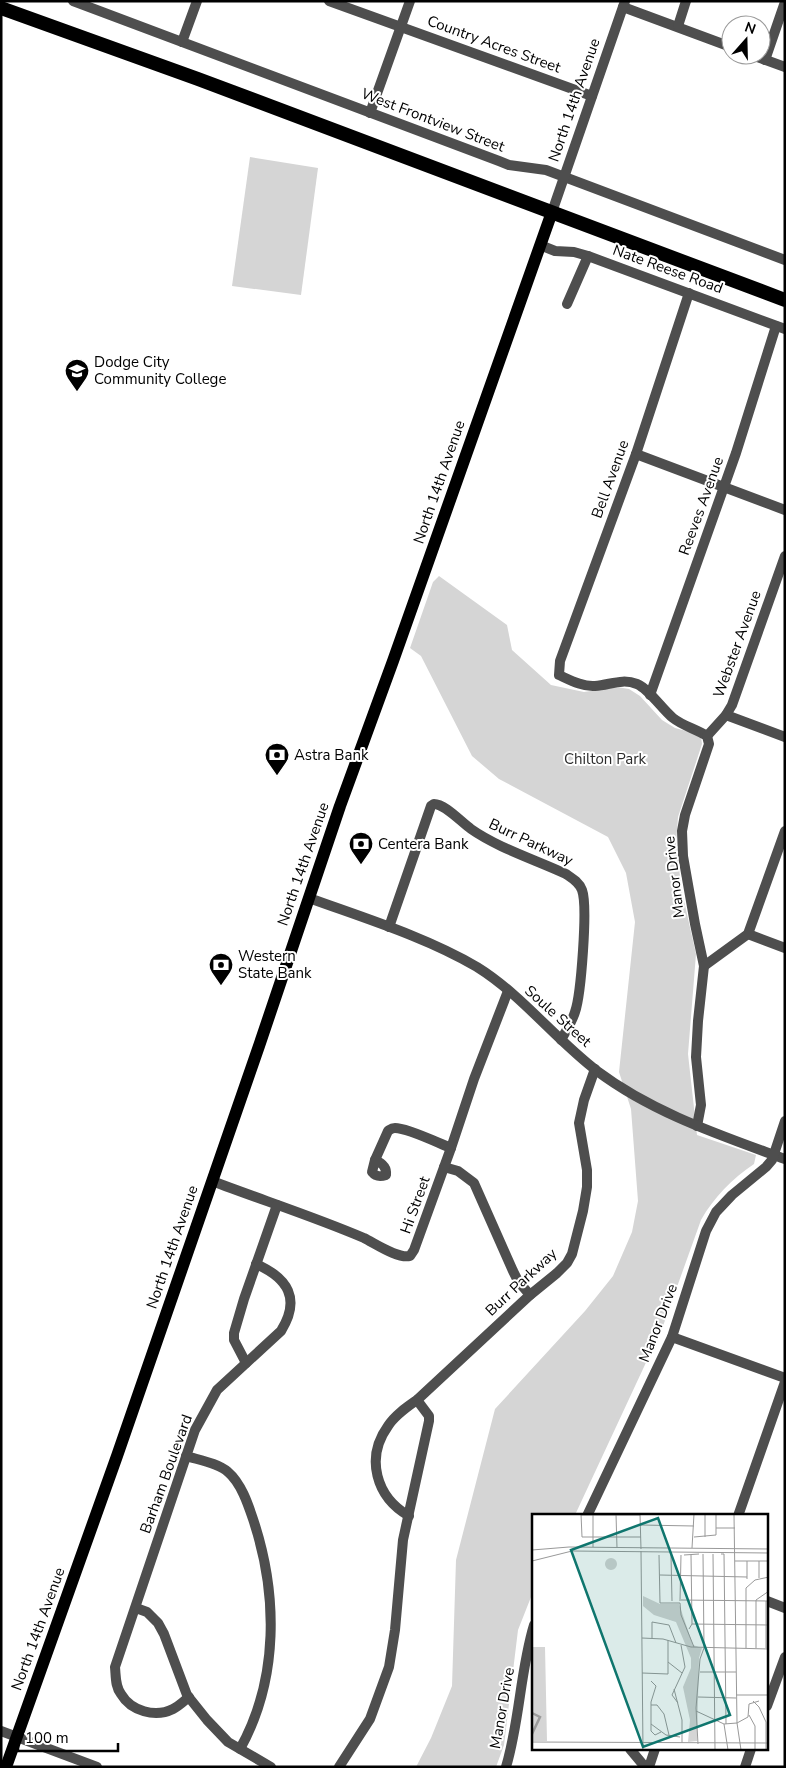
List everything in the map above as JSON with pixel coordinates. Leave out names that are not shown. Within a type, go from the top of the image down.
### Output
[{"type":"highway","points":[[1,8],[198,79],[785,300]]},
{"type":"main road","name":"North 14th Avenue","points":[[6,1767],[117,1456],[340,806],[552,212]]},
{"type":"street","name":"West Frontview Street","points":[[73,1],[499,162],[546,170],[785,260]]},
{"type":"street","points":[[182,42],[197,1]]},
{"type":"street","name":"Country Acres Street","points":[[329,1],[592,96]]},
{"type":"street","points":[[370,113],[410,1]]},
{"type":"street","points":[[678,26],[686,1]]},
{"type":"street","points":[[771,43],[785,2]]},
{"type":"street","points":[[624,4],[721,43]]},
{"type":"street","name":"North 14th Avenue","points":[[552,212],[624,4]]},
{"type":"street","points":[[771,62],[785,67]]},
{"type":"street","name":"Nate Reese Road","points":[[540,245],[555,251],[574,252],[588,256],[780,327]]},
{"type":"street","points":[[567,304],[588,256]]},
{"type":"street","name":"Bell Avenue","points":[[650,696],[646,690],[637,684],[622,681],[595,686],[581,684],[559,675],[560,661],[636,454],[689,293]]},
{"type":"street","name":"Reeves Avenue","points":[[650,696],[780,327]]},
{"type":"street","points":[[636,454],[785,510]]},
{"type":"street","name":"Webster Avenue","points":[[708,736],[726,715],[732,704],[785,556]]},
{"type":"street","points":[[650,696],[680,723],[708,736]]},
{"type":"street","points":[[726,715],[785,737]]},
{"type":"street","name":"Manor Drive","points":[[697,1126],[701,1105],[696,1057],[704,966],[695,924],[682,831],[685,815],[709,744],[708,736]]},
{"type":"street","name":"Burr Parkway","points":[[389,927],[431,806],[436,803],[472,830],[494,842],[566,874],[576,881],[581,889],[584,898],[584,917],[580,981],[575,1011],[561,1040]]},
{"type":"street","points":[[704,966],[748,934],[785,830]]},
{"type":"street","name":"Soule Street","points":[[309,898],[389,927],[437,947],[477,967],[542,1020],[561,1040],[595,1069],[612,1081],[674,1117],[785,1159]]},
{"type":"street","points":[[748,934],[785,948]]},
{"type":"street","name":"Hi Street","points":[[212,1181],[355,1234],[397,1255],[410,1256],[414,1250],[474,1079],[508,991]]},
{"type":"street","name":"Burr Parkway","points":[[409,1516],[395,1506],[382,1491],[377,1474],[376,1459],[380,1439],[388,1425],[403,1410],[417,1400],[567,1263],[572,1254],[587,1187],[587,1170],[579,1123],[584,1100],[595,1069]]},
{"type":"street","name":"Manor Drive","points":[[587,1514],[672,1337],[706,1231],[716,1212],[732,1195],[766,1167],[773,1155],[785,1121]]},
{"type":"street","points":[[375,1160],[388,1131],[392,1128],[420,1135],[451,1148]]},
{"type":"street","points":[[444,1167],[458,1172],[474,1183],[518,1281],[530,1295]]},
{"type":"street","points":[[246,1363],[234,1340],[234,1333],[277,1205]]},
{"type":"street","name":"Barham Boulevard","points":[[189,1697],[173,1709],[162,1712],[150,1713],[136,1708],[126,1701],[120,1693],[116,1683],[115,1667],[195,1430],[217,1390],[281,1331],[287,1321],[290,1312],[290,1300],[287,1288],[280,1277],[256,1264]]},
{"type":"street","points":[[672,1337],[785,1380],[739,1514]]},
{"type":"street","points":[[339,1767],[370,1719],[389,1667],[395,1630],[401,1558],[429,1421],[428,1416],[417,1400]]},
{"type":"street","points":[[186,1456],[222,1468],[234,1478],[252,1515],[267,1571],[271,1599],[268,1664],[257,1708],[240,1749]]},
{"type":"street","points":[[768,1601],[785,1608]]},
{"type":"street","points":[[136,1608],[147,1612],[158,1623],[189,1697],[219,1734],[271,1767]]},
{"type":"street","name":"Manor Drive","points":[[506,1767],[532,1639]]},
{"type":"street","points":[[768,1703],[785,1657]]},
{"type":"street","points":[[1,1731],[97,1767]]},
{"type":"street","points":[[631,1750],[647,1767],[655,1750]]},
{"type":"street","points":[[745,1767],[751,1750]]},
{"type":"green space","points":[[250,157],[318,168],[301,295],[232,286]]},
{"type":"green space","name":"Chilton Park","points":[[439,576],[507,625],[512,650],[551,685],[584,692],[617,687],[629,689],[640,696],[662,720],[675,728],[701,737],[702,744],[678,817],[676,845],[682,892],[696,954],[688,1054],[697,1135],[756,1155],[754,1164],[724,1189],[701,1220],[663,1326],[575,1514],[532,1514],[532,1595],[518,1630],[504,1745],[496,1767],[416,1767],[431,1738],[452,1686],[456,1560],[495,1409],[585,1311],[613,1276],[632,1232],[638,1201],[631,1109],[619,1072],[635,922],[626,873],[608,837],[499,779],[472,756],[421,656],[410,648],[433,582]]},
{"type":"place","name":"Dodge City Community College","points":[[77,392]]},
{"type":"place","name":"Astra Bank","points":[[277,776]]},
{"type":"place","name":"Centera Bank","points":[[361,865]]},
{"type":"place","name":"Western State Bank","points":[[221,986]]}]
